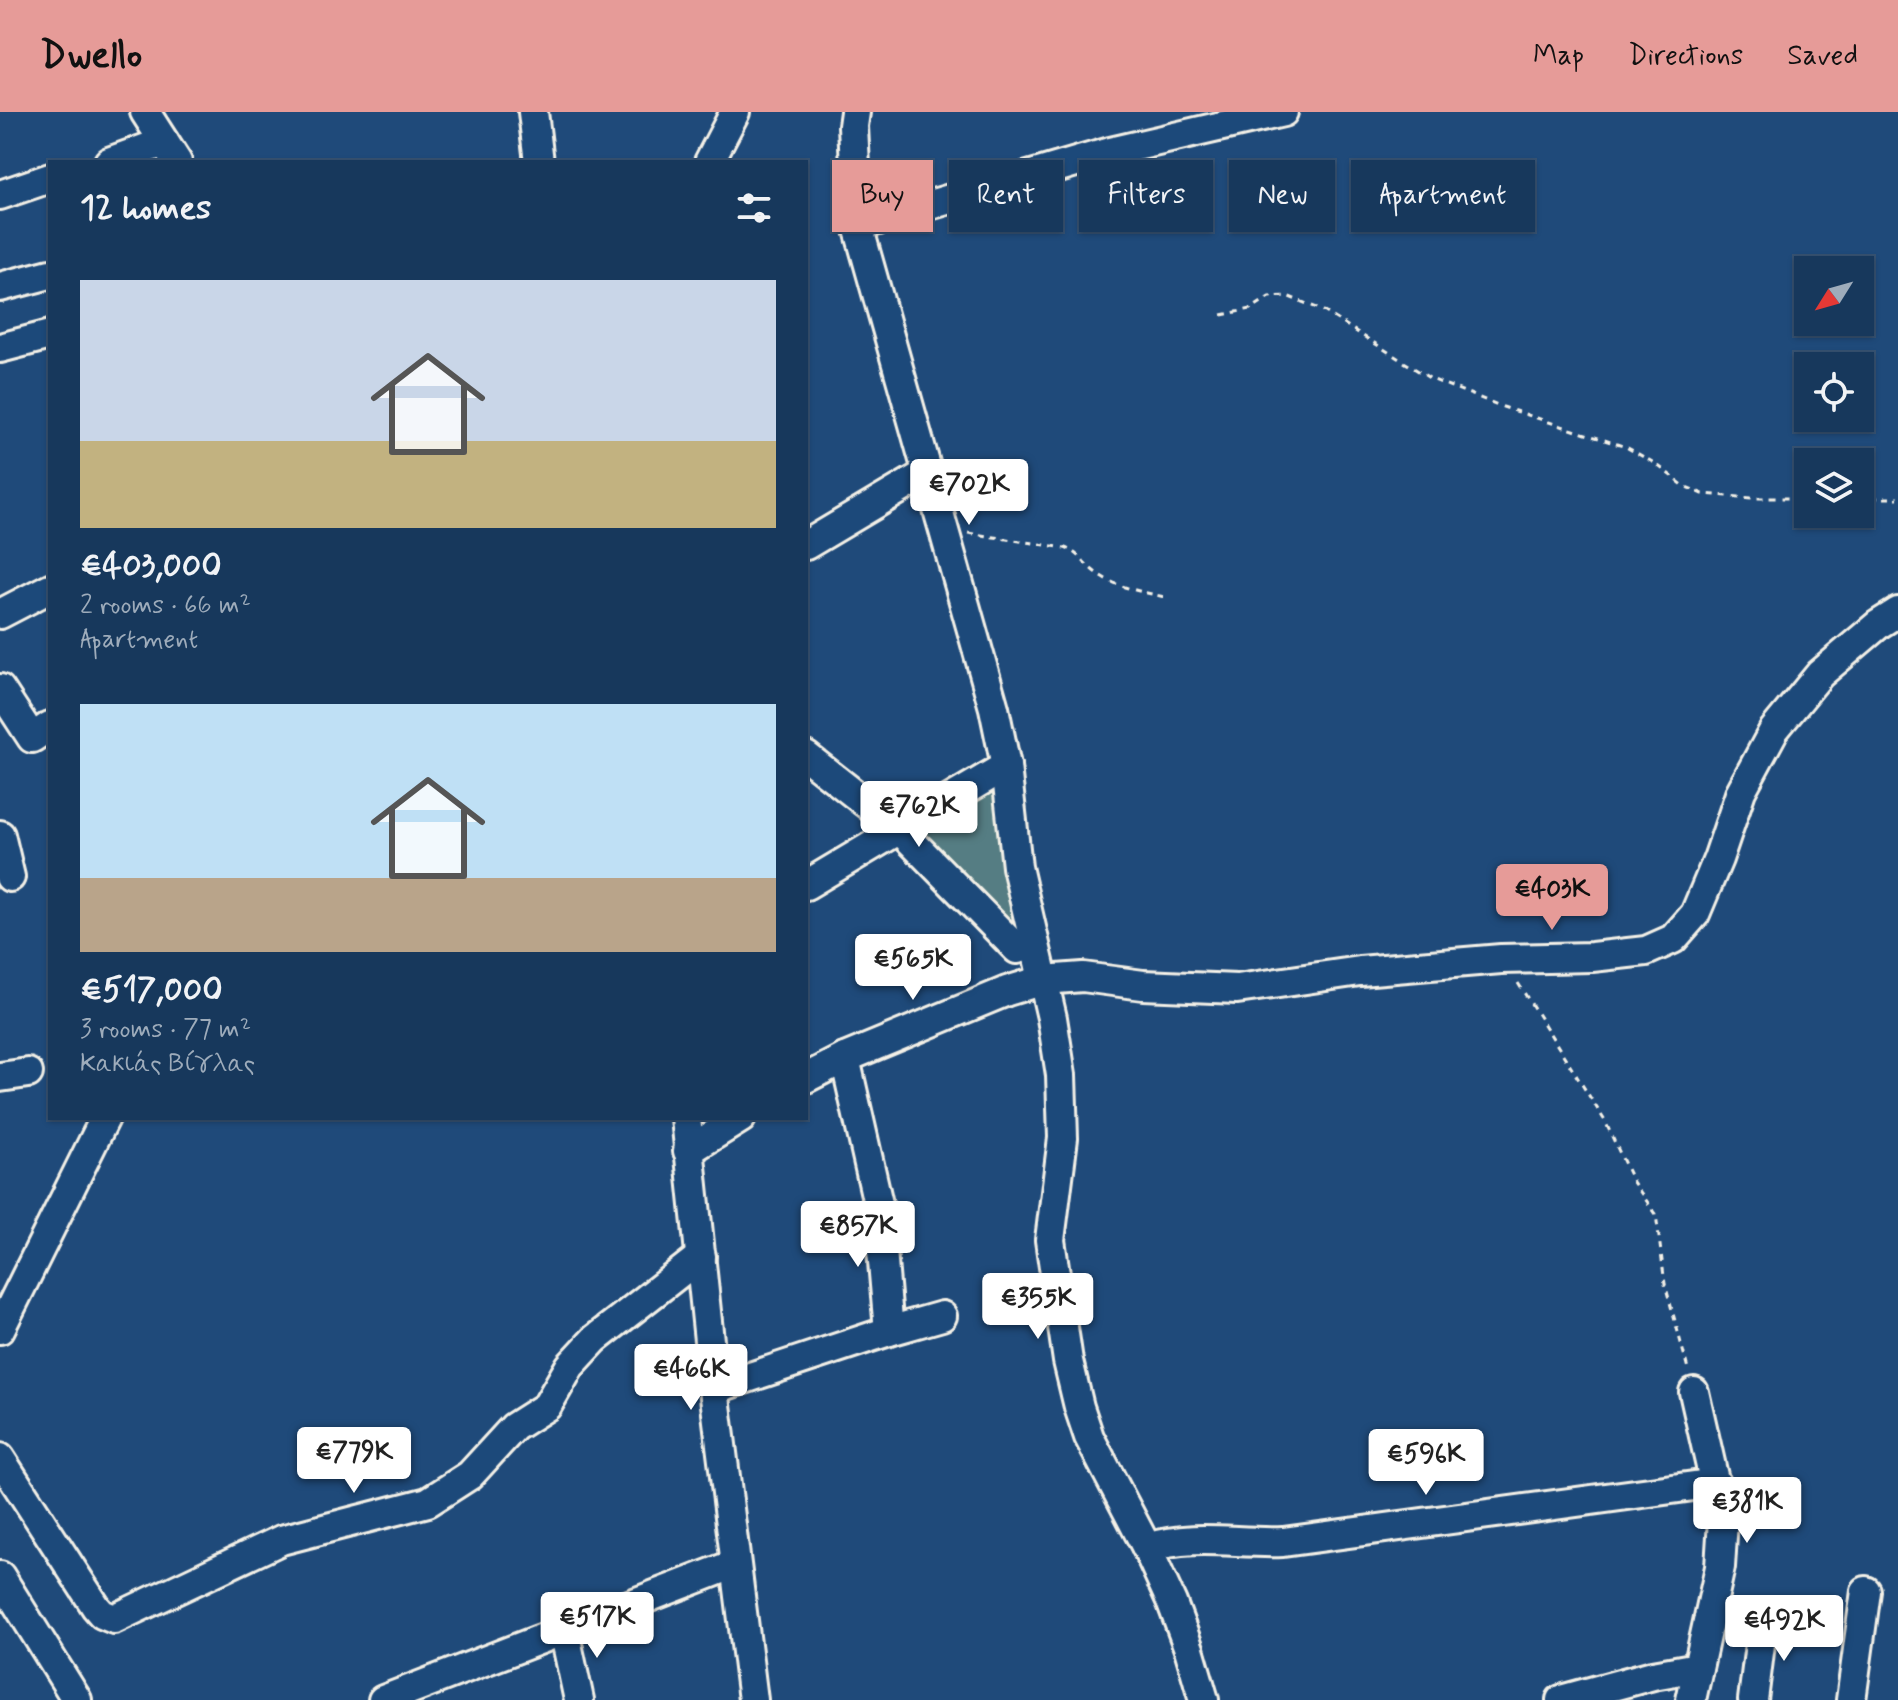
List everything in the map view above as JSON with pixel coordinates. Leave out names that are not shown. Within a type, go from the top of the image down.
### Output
[{"type":"street","points":[[121,160],[170,152],[145,112]]},
{"type":"street","points":[[533,112],[539,160]]},
{"type":"street","points":[[710,160],[735,112]]},
{"type":"street","points":[[855,112],[855,160]]},
{"type":"street","points":[[933,204],[1110,152],[1283,112]]},
{"type":"street","points":[[0,195],[48,179]]},
{"type":"street","points":[[860,232],[994,708],[1006,766],[1026,947],[1061,1075],[1063,1138],[1050,1240],[1068,1361],[1089,1437],[1147,1548],[1189,1649],[1204,1700]]},
{"type":"street","points":[[0,287],[48,275]]},
{"type":"street","points":[[0,348],[48,336]]},
{"type":"street","points":[[808,544],[927,473]]},
{"type":"street","points":[[0,614],[48,589]]},
{"type":"street","points":[[808,1077],[845,1058],[1034,982],[1083,977],[1143,985],[1237,989],[1360,971],[1646,951],[1673,939],[1695,914],[1741,791],[1774,730],[1820,674],[1879,624],[1898,612]]},
{"type":"street","points":[[0,689],[11,727],[32,738],[48,727]]},
{"type":"street","points":[[808,758],[900,830],[1026,947]]},
{"type":"street","points":[[808,884],[1006,766]]},
{"type":"street","points":[[0,835],[10,877]]},
{"type":"street","points":[[845,1058],[878,1204],[889,1331]]},
{"type":"street","points":[[0,1077],[28,1073]]},
{"type":"street","points":[[0,1328],[104,1120]]},
{"type":"street","points":[[686,1120],[714,1389],[753,1700]]},
{"type":"street","points":[[688,1151],[738,1120]]},
{"type":"street","points":[[0,1458],[96,1607],[102,1614],[114,1619],[281,1540],[428,1502],[470,1475],[514,1427],[547,1406],[570,1366],[595,1339],[701,1256]]},
{"type":"street","points":[[714,1389],[942,1316]]},
{"type":"street","points":[[1691,1700],[1720,1567],[1723,1520],[1694,1392]]},
{"type":"street","points":[[1147,1548],[1180,1539],[1202,1538],[1254,1543],[1283,1542],[1716,1483]]},
{"type":"street","points":[[383,1700],[735,1564]]},
{"type":"street","points":[[0,1576],[77,1700]]},
{"type":"street","points":[[1851,1700],[1866,1591]]},
{"type":"street","points":[[1753,1700],[1763,1620]]},
{"type":"street","points":[[564,1630],[579,1700]]},
{"type":"street","points":[[1561,1700],[1653,1675],[1698,1667]]},
{"type":"path","points":[[1222,315],[1251,309],[1269,297],[1287,296],[1322,310],[1431,379],[1503,407],[1626,447],[1656,464],[1684,486],[1703,494],[1794,498]]},
{"type":"path","points":[[1874,498],[1898,498]]},
{"type":"path","points":[[945,535],[972,534],[1065,548],[1075,552],[1094,571],[1124,587],[1169,598]]},
{"type":"path","points":[[1501,959],[1605,1121],[1633,1182],[1656,1214],[1665,1284],[1694,1392]]},
{"type":"green space","points":[[994,785],[1015,918],[1000,923],[915,835]]}]
